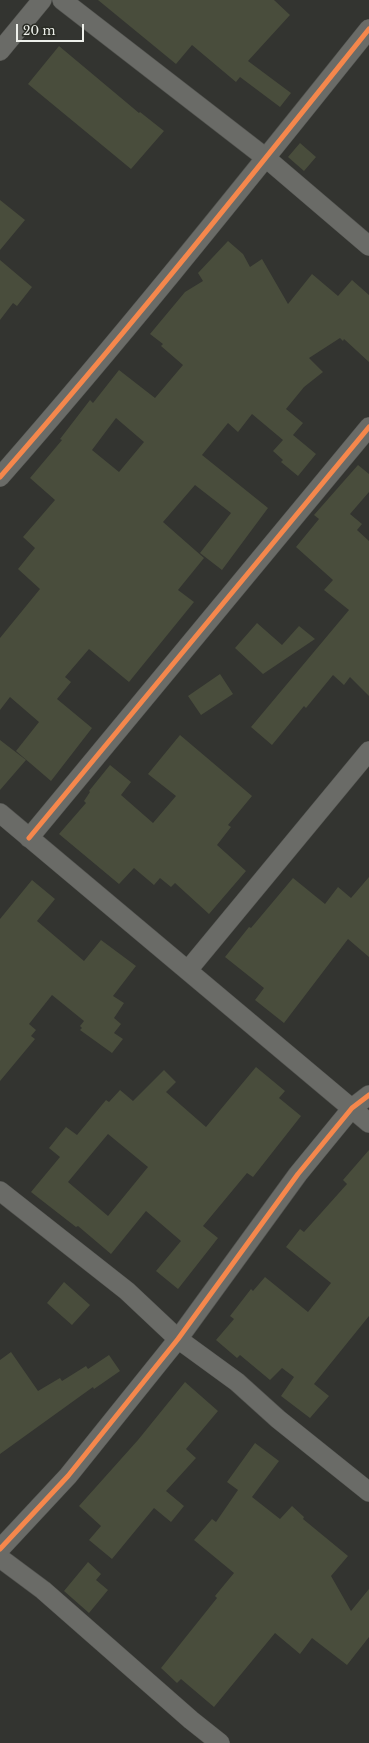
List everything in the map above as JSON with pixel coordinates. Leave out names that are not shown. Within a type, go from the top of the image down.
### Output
[{"type":"street","points":[[0,50],[42,0]]},
{"type":"street","points":[[62,0],[266,158],[369,246]]},
{"type":"street","points":[[0,476],[80,385],[369,30]]},
{"type":"street","points":[[29,838],[369,427]]},
{"type":"street","points":[[188,970],[369,751]]},
{"type":"street","points":[[0,813],[369,1123]]},
{"type":"street","points":[[0,1549],[68,1476],[178,1339],[298,1174],[352,1108],[369,1095]]},
{"type":"street","points":[[0,1191],[127,1291],[178,1339],[237,1382],[278,1419],[369,1492]]},
{"type":"street","points":[[0,1558],[43,1590],[191,1720],[220,1743]]},
{"type":"building","points":[[98,0],[274,0],[290,15],[248,61],[291,93],[280,107],[240,77],[236,82],[192,45],[176,64]]},
{"type":"building","points":[[59,46],[139,113],[140,112],[164,131],[131,169],[28,84]]},
{"type":"building","points":[[300,143],[316,157],[304,171],[288,157]]},
{"type":"building","points":[[0,200],[25,220],[0,250]]},
{"type":"building","points":[[228,241],[243,254],[250,267],[262,259],[288,304],[312,274],[338,296],[352,280],[369,295],[369,362],[344,339],[343,341],[340,338],[309,358],[323,372],[304,387],[286,409],[303,423],[293,435],[316,454],[298,476],[281,462],[283,460],[273,451],[283,440],[252,414],[238,432],[228,423],[202,455],[268,508],[222,570],[200,553],[231,513],[195,485],[163,522],[204,558],[178,590],[194,602],[129,682],[89,649],[65,677],[71,682],[57,699],[92,728],[51,781],[16,751],[39,722],[10,697],[0,710],[0,638],[40,589],[18,569],[35,548],[23,537],[55,500],[30,478],[62,440],[60,439],[90,400],[93,403],[119,370],[155,398],[183,365],[161,346],[163,344],[150,334],[185,292],[203,281],[198,273]],"holes":[[[116,418],[144,442],[119,472],[92,450]]]},
{"type":"building","points":[[0,260],[32,287],[17,306],[13,303],[0,320]]},
{"type":"building","points":[[358,465],[369,474],[369,492],[350,514],[362,524],[357,530],[369,541],[369,696],[350,677],[344,685],[333,675],[306,708],[304,706],[272,745],[251,727],[349,610],[324,590],[333,580],[296,547],[319,519],[314,515]]},
{"type":"building","points":[[257,623],[282,645],[299,626],[315,639],[263,674],[235,648]]},
{"type":"building","points":[[220,674],[233,694],[201,715],[188,696]]},
{"type":"building","points":[[180,735],[252,796],[228,825],[231,827],[217,845],[246,871],[209,914],[175,883],[171,887],[160,878],[154,885],[134,868],[119,884],[59,834],[86,803],[84,801],[90,792],[89,791],[110,765],[131,782],[121,795],[153,823],[176,796],[148,774]]},
{"type":"building","points":[[0,740],[26,760],[0,790]]},
{"type":"building","points":[[369,877],[369,957],[348,939],[284,1023],[255,1000],[264,988],[225,957],[249,927],[251,928],[293,878],[325,904],[338,887],[351,898]]},
{"type":"building","points":[[32,880],[55,899],[37,921],[84,961],[101,940],[136,966],[113,996],[124,1003],[114,1018],[121,1024],[114,1033],[123,1039],[112,1053],[80,1030],[82,1028],[80,1026],[84,1021],[52,995],[29,1024],[36,1030],[31,1036],[35,1039],[0,1081],[0,919]]},
{"type":"building","points":[[256,1067],[285,1091],[279,1098],[301,1116],[253,1177],[247,1173],[203,1226],[218,1238],[178,1289],[156,1271],[181,1241],[146,1211],[111,1254],[78,1226],[76,1227],[31,1192],[60,1157],[49,1148],[66,1127],[77,1135],[106,1100],[109,1102],[120,1090],[133,1101],[164,1070],[176,1082],[166,1092],[206,1127]],"holes":[[[108,1134],[148,1167],[108,1216],[68,1182]]]},
{"type":"building","points":[[369,1150],[369,1316],[314,1384],[329,1396],[310,1418],[281,1396],[294,1377],[282,1368],[270,1380],[240,1355],[237,1358],[216,1340],[234,1319],[230,1316],[251,1289],[253,1291],[265,1277],[308,1312],[331,1283],[286,1247],[300,1229],[304,1232],[347,1184],[343,1180]]},
{"type":"building","points":[[64,1282],[90,1305],[72,1325],[47,1303]]},
{"type":"building","points":[[11,1352],[38,1391],[60,1378],[62,1381],[86,1366],[88,1369],[109,1355],[120,1371],[94,1389],[93,1387],[0,1454],[0,1360]]},
{"type":"building","points":[[185,1382],[218,1411],[186,1449],[196,1458],[166,1491],[184,1506],[171,1522],[154,1508],[112,1559],[89,1540],[101,1526],[79,1506],[138,1440]]},
{"type":"building","points":[[255,1443],[279,1461],[252,1497],[280,1519],[292,1506],[304,1517],[303,1519],[348,1556],[331,1576],[351,1611],[369,1589],[369,1637],[347,1665],[312,1638],[300,1654],[275,1633],[214,1707],[181,1679],[177,1683],[161,1668],[217,1598],[215,1596],[234,1573],[194,1540],[212,1519],[216,1522],[238,1490],[227,1482]]},
{"type":"building","points":[[88,1562],[101,1574],[96,1580],[108,1590],[89,1613],[64,1591]]},
{"type":"cycle path","points":[[0,477],[95,367],[233,199],[369,29]]},
{"type":"cycle path","points":[[29,838],[369,427]]},
{"type":"cycle path","points":[[0,1549],[68,1476],[178,1339],[298,1174],[352,1108],[369,1095]]}]
